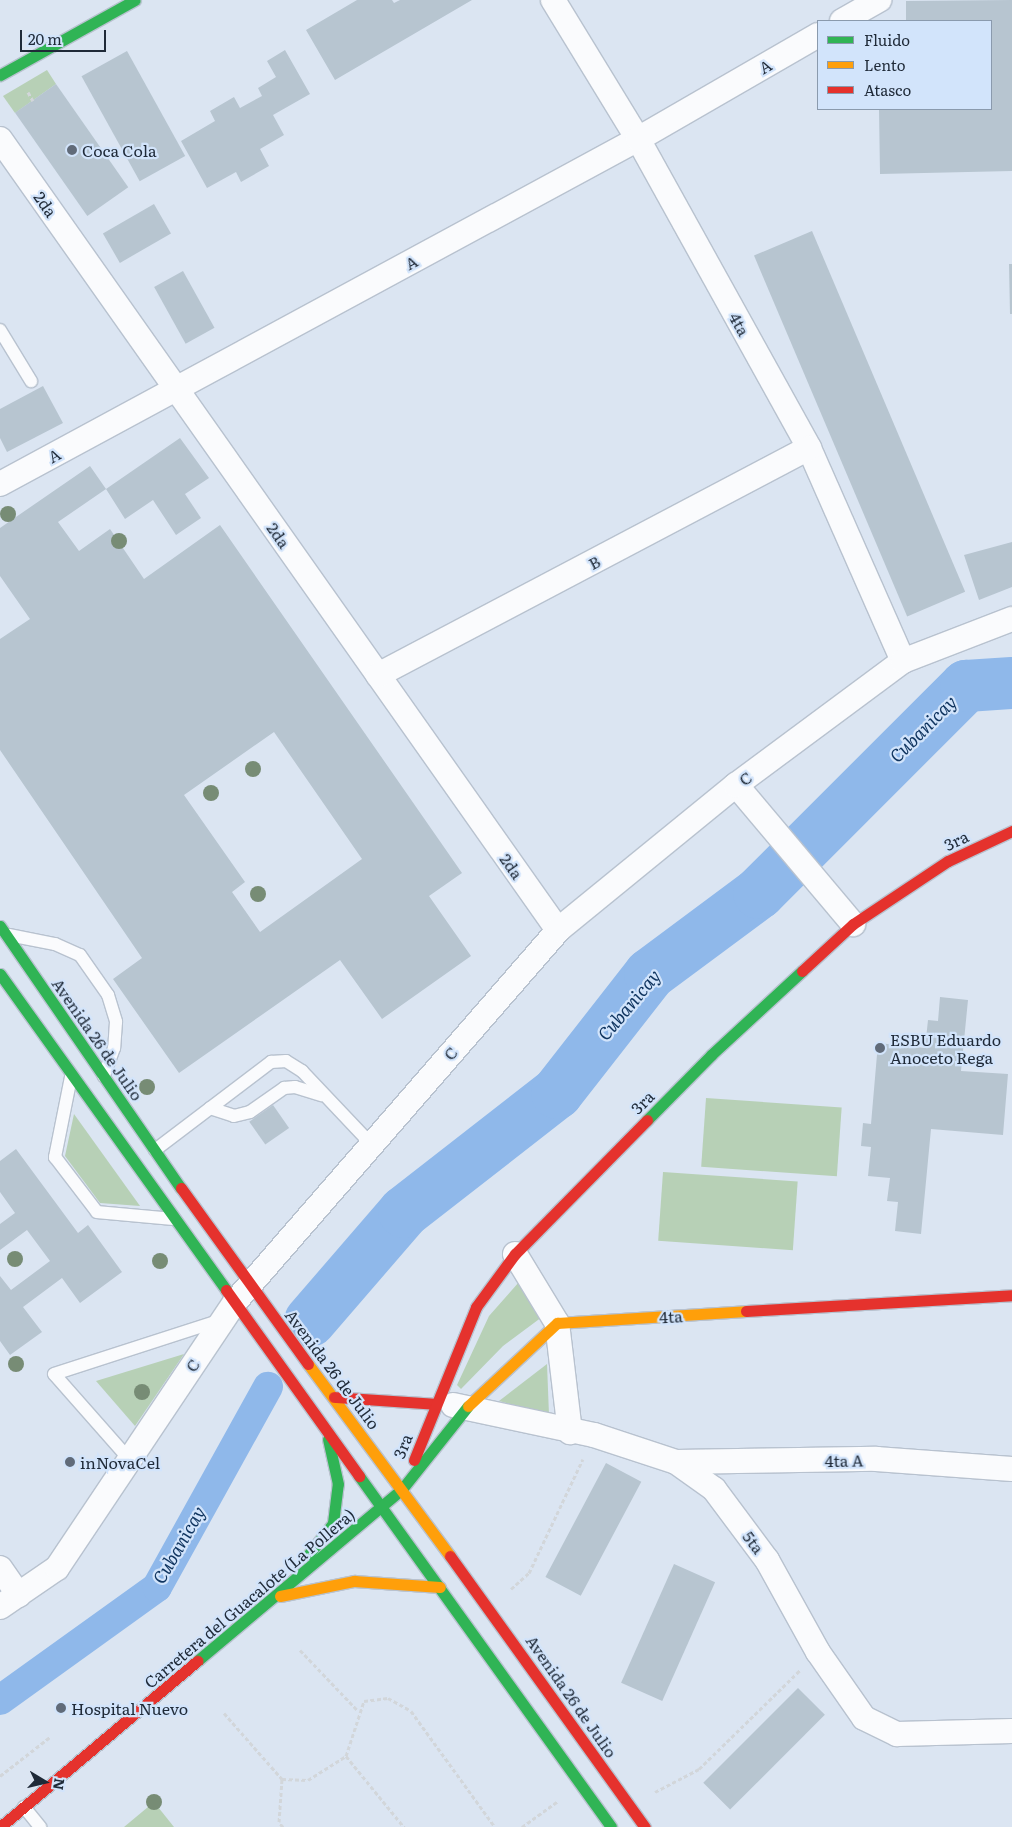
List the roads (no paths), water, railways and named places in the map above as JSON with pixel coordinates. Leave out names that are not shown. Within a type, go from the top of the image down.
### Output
[{"type":"main road","points":[[0,75],[135,0]]},
{"type":"main road","name":"3ra","points":[[402,1489],[476,1307],[516,1254],[711,1055],[853,924],[948,861],[1012,830]]},
{"type":"main road","name":"Avenida 26 de Julio","points":[[3,930],[155,1150],[236,1302],[267,1309],[490,1608],[645,1827]]},
{"type":"main road","name":"Avenida 26 de Julio","points":[[0,974],[611,1827]]},
{"type":"main road","name":"4ta","points":[[557,1323],[1012,1295]]},
{"type":"main road","points":[[402,1489],[468,1406],[557,1323]]},
{"type":"main road","points":[[334,1397],[436,1404]]},
{"type":"main road","points":[[278,1596],[333,1523],[338,1484],[326,1428]]},
{"type":"main road","name":"Carretera del Guacalote (La Pollera)","points":[[0,1827],[278,1596],[402,1489]]},
{"type":"main road","points":[[278,1596],[354,1581],[440,1587]]},
{"type":"street","name":"4ta","points":[[552,0],[638,139],[809,448],[903,661]]},
{"type":"street","points":[[844,20],[879,0]]},
{"type":"street","name":"A","points":[[0,484],[638,139],[817,36]]},
{"type":"street","name":"2da","points":[[0,139],[558,930]]},
{"type":"street","name":"B","points":[[378,675],[809,448]]},
{"type":"street","name":"C","points":[[10,1601],[57,1568],[236,1302],[558,930],[743,794],[903,661],[1012,619]]},
{"type":"street","points":[[743,794],[853,924]]},
{"type":"street","points":[[516,1254],[557,1323],[570,1432]]},
{"type":"street","name":"5ta","points":[[436,1404],[468,1406],[570,1432],[594,1435],[676,1462],[714,1489],[768,1560],[818,1652],[864,1718],[897,1734],[1012,1731]]},
{"type":"street","name":"4ta A","points":[[676,1462],[876,1459],[1012,1469]]},
{"type":"street","points":[[0,1568],[10,1601]]},
{"type":"lane","points":[[0,330],[31,381]]},
{"type":"lane","points":[[3,930],[55,944],[80,955],[108,994],[116,1022],[114,1048],[104,1076]]},
{"type":"lane","points":[[155,1150],[271,1062],[286,1062],[302,1071],[371,1144]]},
{"type":"lane","points":[[72,1072],[55,1157],[98,1212],[174,1219]]},
{"type":"lane","points":[[210,1108],[234,1116],[250,1112],[284,1088],[307,1089],[325,1096]]},
{"type":"lane","points":[[129,1460],[54,1374],[236,1302]]},
{"type":"lane","points":[[24,1807],[40,1827]]},
{"type":"waterway","name":"Cubanicay","points":[[310,1321],[404,1212],[557,1093],[650,974],[759,893],[966,686],[1012,683]]},
{"type":"waterway","name":"Cubanicay","points":[[0,1700],[157,1587],[268,1387]]},
{"type":"place","name":"Coca Cola","points":[[72,150]]},
{"type":"place","name":"ESBU Eduardo Anoceto Rega","points":[[880,1048]]},
{"type":"place","name":"inNovaCel","points":[[70,1462]]},
{"type":"place","name":"Hospital Nuevo","points":[[61,1708]]}]
